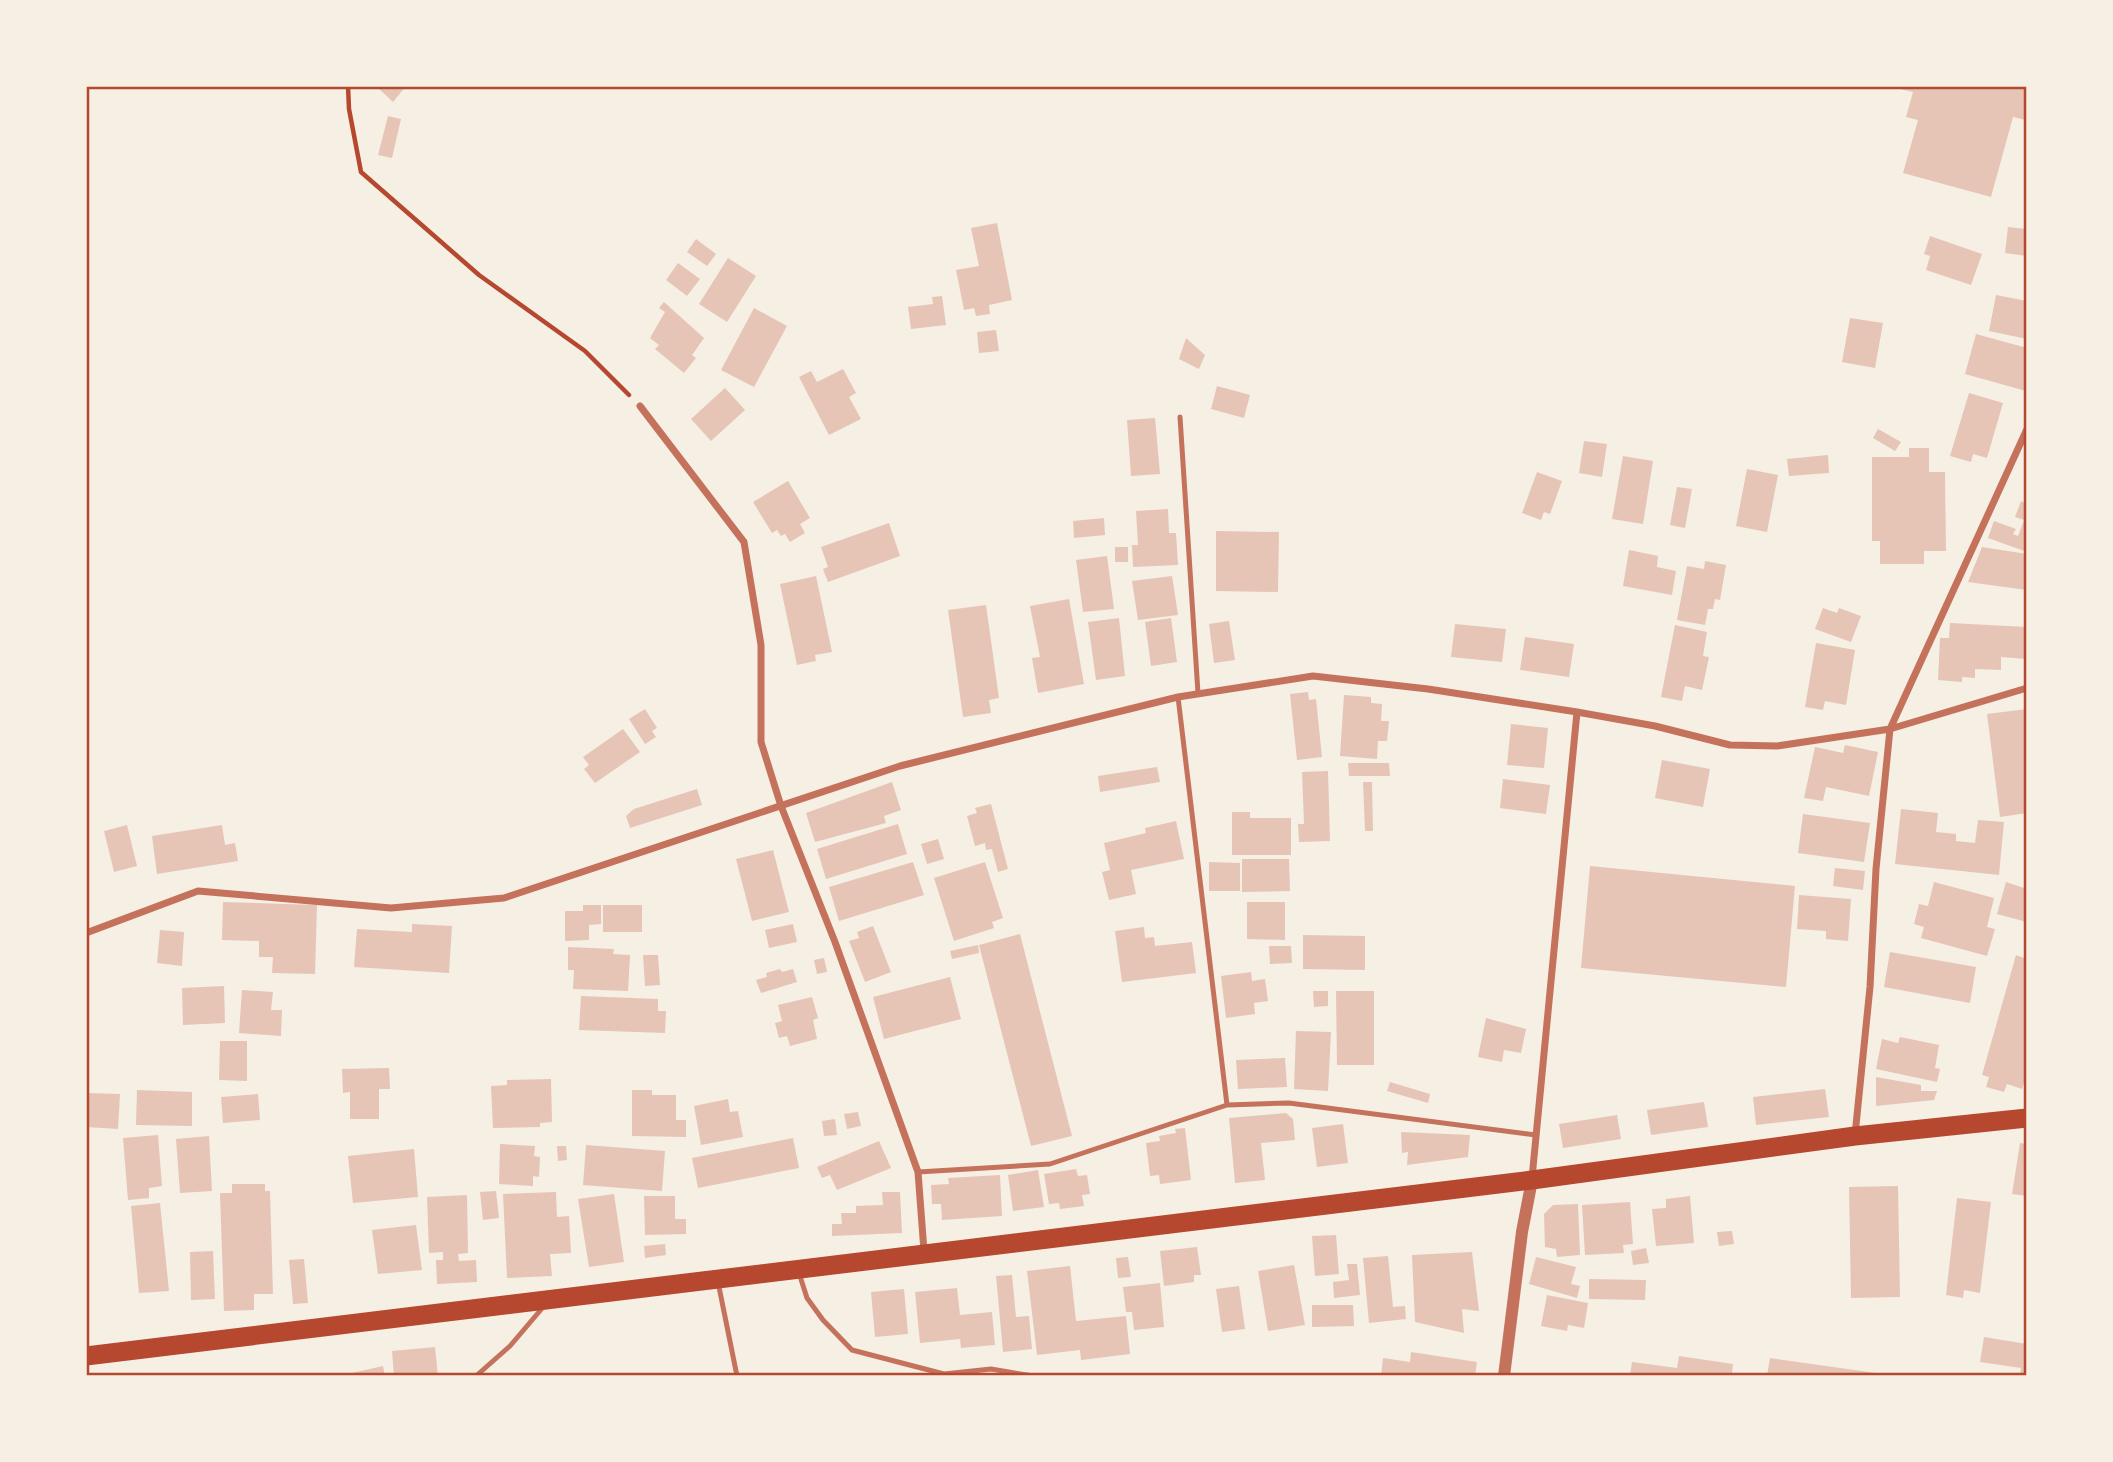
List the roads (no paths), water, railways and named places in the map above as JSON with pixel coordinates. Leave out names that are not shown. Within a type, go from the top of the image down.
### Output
[{"type":"highway","points":[[86,1356],[1532,1180],[1855,1136],[2027,1118]]},
{"type":"street","points":[[640,406],[744,542],[761,645],[761,742],[781,806],[835,942],[918,1172],[925,1252]]},
{"type":"street","points":[[1855,1136],[1870,987],[1876,869],[1890,729],[2027,429]]},
{"type":"street","points":[[86,933],[198,891],[391,908],[504,898],[900,766],[1178,696],[1313,676],[1428,689],[1577,712],[1655,726],[1730,745],[1777,746],[1890,729],[2027,688]]},
{"type":"street","points":[[1504,1376],[1522,1231],[1532,1180],[1577,712]]},
{"type":"lane","points":[[1180,417],[1198,693]]},
{"type":"lane","points":[[1178,696],[1227,1105]]},
{"type":"lane","points":[[918,1172],[1050,1164],[1227,1105],[1289,1103],[1536,1135]]},
{"type":"lane","points":[[798,1269],[807,1298],[822,1320],[852,1350],[944,1374],[991,1369],[1034,1376]]},
{"type":"lane","points":[[717,1279],[737,1376]]},
{"type":"lane","points":[[477,1376],[510,1346],[548,1301]]}]
